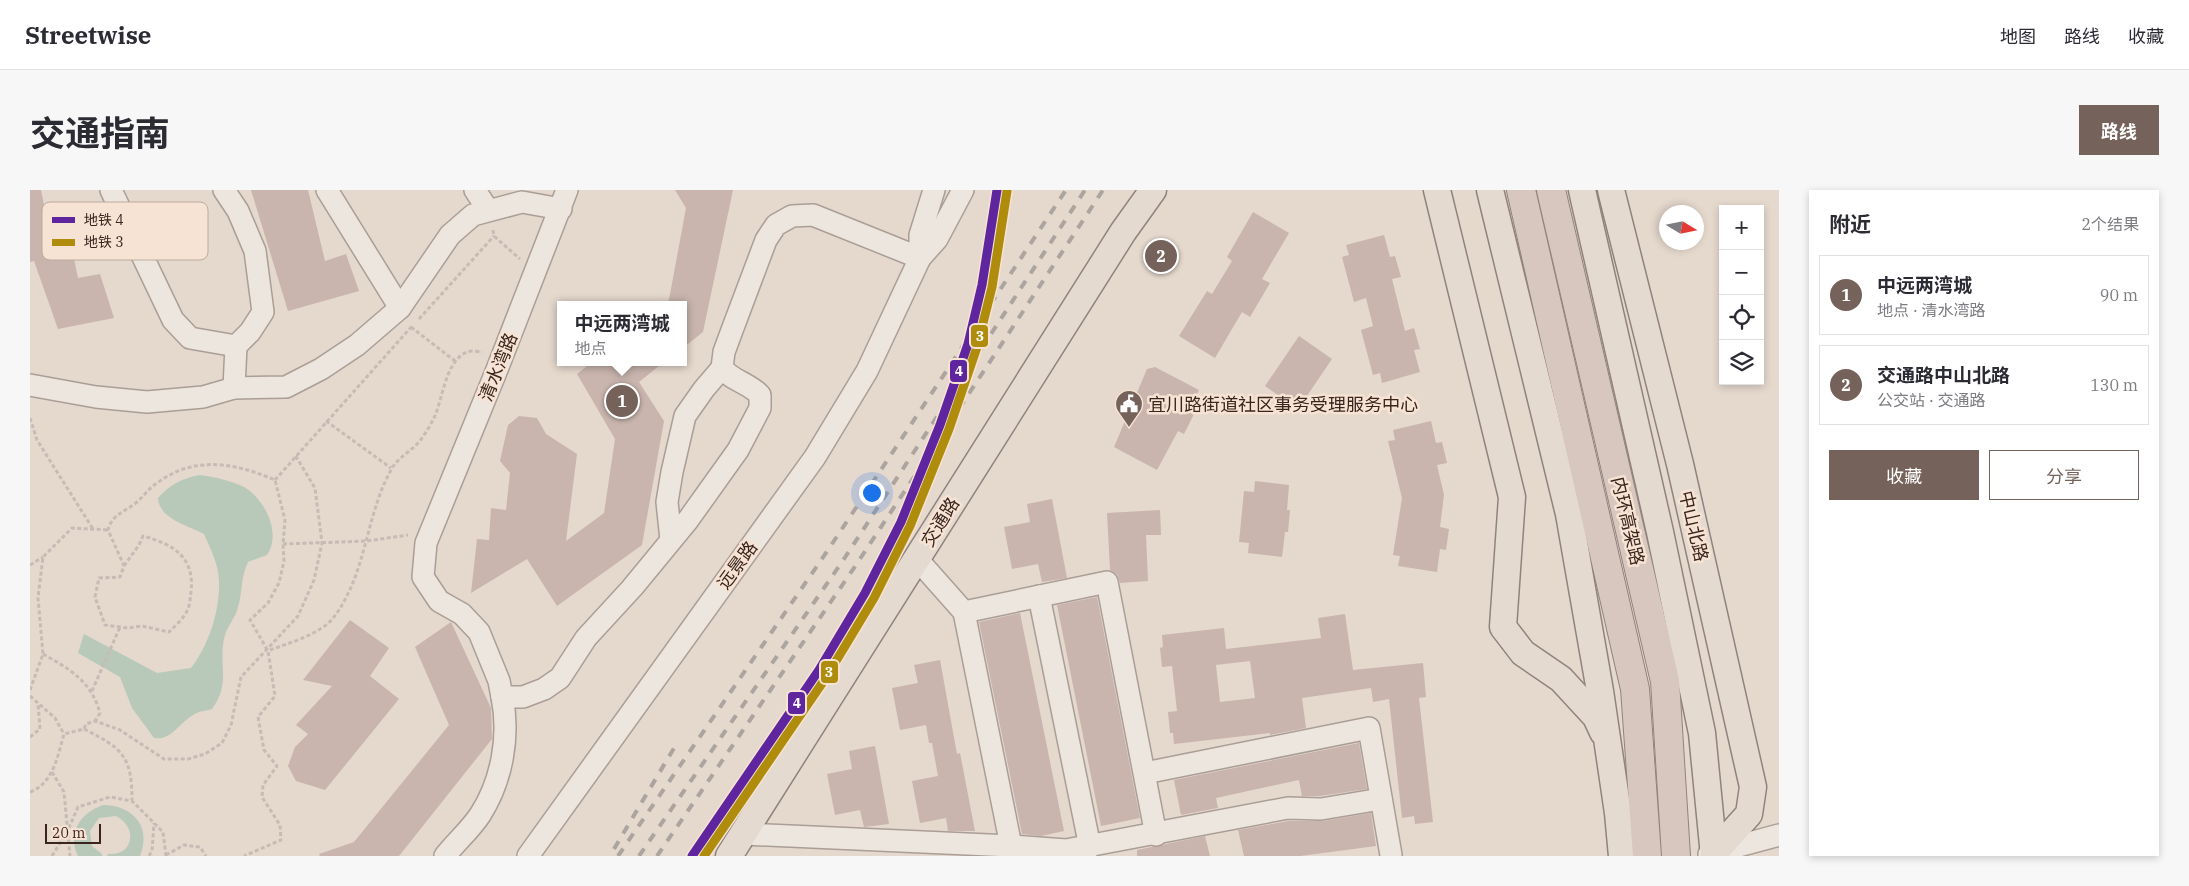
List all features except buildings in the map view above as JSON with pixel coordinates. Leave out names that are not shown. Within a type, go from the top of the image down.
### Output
[{"type":"highway","name":"内环高架路","points":[[1521,190],[1635,689],[1648,856]]},
{"type":"highway","name":"内环高架路","points":[[1551,190],[1665,680],[1676,856]]},
{"type":"highway","points":[[1665,680],[1705,855]]},
{"type":"highway","points":[[1635,689],[1635,856]]},
{"type":"main road","name":"交通路","points":[[729,856],[1123,232],[1153,190]]},
{"type":"main road","points":[[1436,190],[1512,497],[1503,626],[1523,653],[1560,679],[1596,717],[1607,739]]},
{"type":"main road","points":[[1490,190],[1569,514],[1607,739],[1618,813],[1622,856]]},
{"type":"main road","name":"中山北路","points":[[1582,190],[1660,532],[1702,733],[1705,855]]},
{"type":"main road","name":"中山北路","points":[[1611,190],[1680,464],[1753,787],[1749,814],[1705,855]]},
{"type":"main road","points":[[1612,856],[1618,813]]},
{"type":"street","points":[[111,190],[117,202]]},
{"type":"street","points":[[224,190],[238,211],[255,251],[262,312],[250,332],[236,346],[234,388]]},
{"type":"street","points":[[327,190],[400,308]]},
{"type":"street","points":[[475,190],[488,210]]},
{"type":"street","name":"远景路","points":[[920,258],[920,235],[934,190]]},
{"type":"street","name":"远景路","points":[[528,856],[809,465],[842,416],[867,371],[920,258],[937,240],[963,190]]},
{"type":"street","points":[[30,385],[96,397],[147,402],[204,397],[234,388],[286,387],[320,369],[357,344],[400,308],[450,235],[473,215],[522,202],[564,199]]},
{"type":"street","name":"清水湾路","points":[[445,856],[480,815],[498,777],[505,742],[499,681],[479,632],[462,614],[439,601],[423,576],[428,537],[564,199]]},
{"type":"street","points":[[671,540],[667,502],[672,472],[686,416],[704,389],[722,368],[724,352],[766,240],[776,225],[792,216],[813,215],[920,258]]},
{"type":"street","points":[[144,260],[173,320],[190,338],[236,346]]},
{"type":"street","points":[[502,697],[523,697],[544,689],[560,678],[586,638],[632,588],[671,540],[738,450],[760,408],[760,395],[753,387],[728,376],[722,368]]},
{"type":"street","points":[[917,559],[964,612],[1011,846]]},
{"type":"street","points":[[964,612],[1107,582],[1156,835]]},
{"type":"street","points":[[1039,596],[1090,847]]},
{"type":"street","points":[[1145,773],[1369,728],[1390,856]]},
{"type":"street","points":[[744,834],[1066,850],[1156,835],[1288,808],[1321,809],[1381,799]]},
{"type":"street","points":[[1705,855],[1779,835]]},
{"type":"path","points":[[488,210],[494,236],[535,273]]},
{"type":"path","points":[[275,480],[494,236]]},
{"type":"path","points":[[411,327],[455,361]]},
{"type":"path","points":[[268,650],[305,637],[332,620],[348,596],[359,570],[378,496],[391,468],[417,444],[434,418],[443,387],[455,361],[468,351],[502,356]]},
{"type":"path","points":[[30,418],[37,440],[93,529]]},
{"type":"path","points":[[326,421],[391,468]]},
{"type":"path","points":[[84,730],[86,724],[95,721],[120,730],[164,759],[188,760],[205,754],[222,743],[231,725],[241,677],[298,616],[314,580],[322,543],[315,488],[296,455]]},
{"type":"path","points":[[124,566],[108,530],[113,517],[138,502],[156,483],[196,465],[221,465],[248,469],[275,480]]},
{"type":"path","points":[[244,856],[281,840],[280,824],[262,798],[263,786],[277,766],[264,750],[258,717],[275,696],[268,650],[250,620],[268,603],[279,583],[284,561],[285,520],[275,480]]},
{"type":"path","points":[[30,565],[43,557],[72,528],[108,530]]},
{"type":"path","points":[[144,536],[158,540],[173,548],[185,558],[190,569],[191,587],[188,610],[169,632],[142,626],[120,627],[105,625],[95,597],[99,578],[120,577],[124,566],[144,536]]},
{"type":"path","points":[[283,544],[428,537]]},
{"type":"path","points":[[30,690],[43,654],[38,598],[43,557]]},
{"type":"path","points":[[91,692],[120,627]]},
{"type":"path","points":[[43,654],[71,670],[96,697],[100,713],[95,721]]},
{"type":"path","points":[[30,696],[55,718],[64,734],[52,772],[36,790],[30,792]]},
{"type":"path","points":[[30,737],[40,729],[38,702]]},
{"type":"path","points":[[64,734],[84,730],[118,749],[128,764],[132,778],[132,800]]},
{"type":"path","points":[[52,772],[64,792],[70,856]]},
{"type":"path","points":[[54,856],[78,807],[110,797],[132,800],[154,822],[163,832],[166,855],[184,845],[200,847],[206,856]]},
{"type":"path","points":[[149,856],[152,851],[154,822]]},
{"type":"shaded area","points":[[199,475],[233,482],[252,493],[259,500],[269,518],[273,537],[267,555],[248,562],[245,568],[240,601],[225,635],[222,655],[223,681],[218,699],[212,709],[188,718],[165,737],[154,738],[132,708],[120,677],[78,653],[84,634],[157,673],[191,668],[203,649],[215,616],[219,592],[218,569],[204,534],[169,517],[160,505],[158,498],[177,483]]},
{"type":"shaded area","points":[[103,805],[123,809],[131,813],[137,820],[144,836],[140,856],[107,856],[108,854],[123,850],[128,846],[130,840],[128,827],[116,816],[99,818],[90,831],[92,846],[102,856],[78,856],[74,839],[78,825],[88,813]]},
{"type":"railway","points":[[618,856],[828,550],[1066,190]]},
{"type":"railway","points":[[639,856],[844,559],[1085,190]]},
{"type":"railway","points":[[657,856],[856,565],[1103,190]]},
{"type":"railway","points":[[614,849],[677,743]]},
{"type":"metro line","name":"4","points":[[692,856],[819,670],[865,593],[901,522],[940,425],[968,344],[982,285],[997,190]]},
{"type":"metro line","name":"3","points":[[704,856],[827,676],[874,598],[910,526],[949,429],[977,347],[992,287],[1007,191]]},
{"type":"place","name":"交通路中山北路","points":[[1161,256]]},
{"type":"place","name":"中远两湾城","points":[[622,401]]},
{"type":"place","name":"宜川路街道社区事务受理服务中心","points":[[1129,428]]}]
